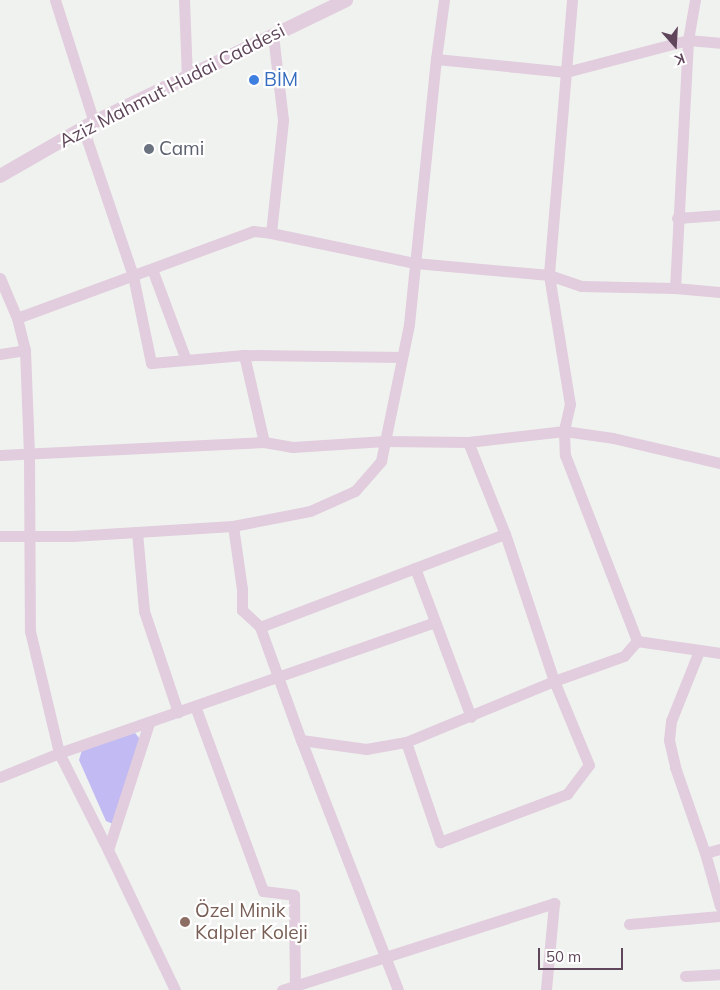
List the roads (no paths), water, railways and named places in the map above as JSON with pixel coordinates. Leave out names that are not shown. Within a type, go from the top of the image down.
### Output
[{"type":"street","points":[[55,0],[133,276],[151,363],[244,355],[402,356]]},
{"type":"street","points":[[184,0],[187,79]]},
{"type":"street","name":"Aziz Mahmut Hudai Caddesi","points":[[0,176],[89,125],[346,0]]},
{"type":"street","points":[[0,536],[72,536],[233,526],[310,511],[355,491],[381,461],[409,324],[436,60],[444,0]]},
{"type":"street","points":[[572,0],[549,276],[570,404],[564,431],[565,455],[637,641]]},
{"type":"street","points":[[675,288],[677,218],[688,40],[695,0]]},
{"type":"street","points":[[271,233],[283,120],[273,35]]},
{"type":"street","points":[[436,60],[566,72],[688,40],[720,43]]},
{"type":"street","points":[[677,218],[720,215]]},
{"type":"street","points":[[17,318],[253,231],[271,233],[415,263],[549,276],[581,286],[675,288],[720,292]]},
{"type":"street","points":[[152,269],[186,360]]},
{"type":"street","points":[[0,278],[5,303],[17,318],[25,350],[29,455],[30,631],[59,753],[175,990]]},
{"type":"street","points":[[0,354],[25,350]]},
{"type":"street","points":[[244,355],[264,442]]},
{"type":"street","points":[[0,455],[264,442],[293,447],[385,441],[468,442],[564,431],[613,438],[720,463]]},
{"type":"street","points":[[406,742],[440,842],[567,794],[589,765],[554,681],[505,534],[468,442]]},
{"type":"street","points":[[233,526],[242,589],[242,610],[260,627],[301,740],[398,990]]},
{"type":"street","points":[[137,532],[144,611],[178,712]]},
{"type":"street","points":[[260,627],[505,534]]},
{"type":"street","points":[[415,568],[471,717]]},
{"type":"street","points":[[0,777],[59,753],[435,622]]},
{"type":"street","points":[[637,641],[720,653]]},
{"type":"street","points":[[301,740],[366,749],[406,742],[471,717],[554,681],[624,656],[637,641]]},
{"type":"street","points":[[699,651],[671,721],[669,740],[675,767],[720,906]]},
{"type":"street","points":[[195,706],[263,891],[294,895],[295,986]]},
{"type":"street","points":[[108,850],[149,723]]},
{"type":"street","points":[[704,853],[720,849]]},
{"type":"street","points":[[282,990],[554,903],[546,990]]},
{"type":"street","points":[[629,924],[720,916]]},
{"type":"street","points":[[685,976],[720,974]]},
{"type":"place","name":"BİM","points":[[254,80]]},
{"type":"place","name":"Cami","points":[[149,149]]},
{"type":"place","name":"Özel Minik Kalpler Koleji","points":[[185,922]]}]
